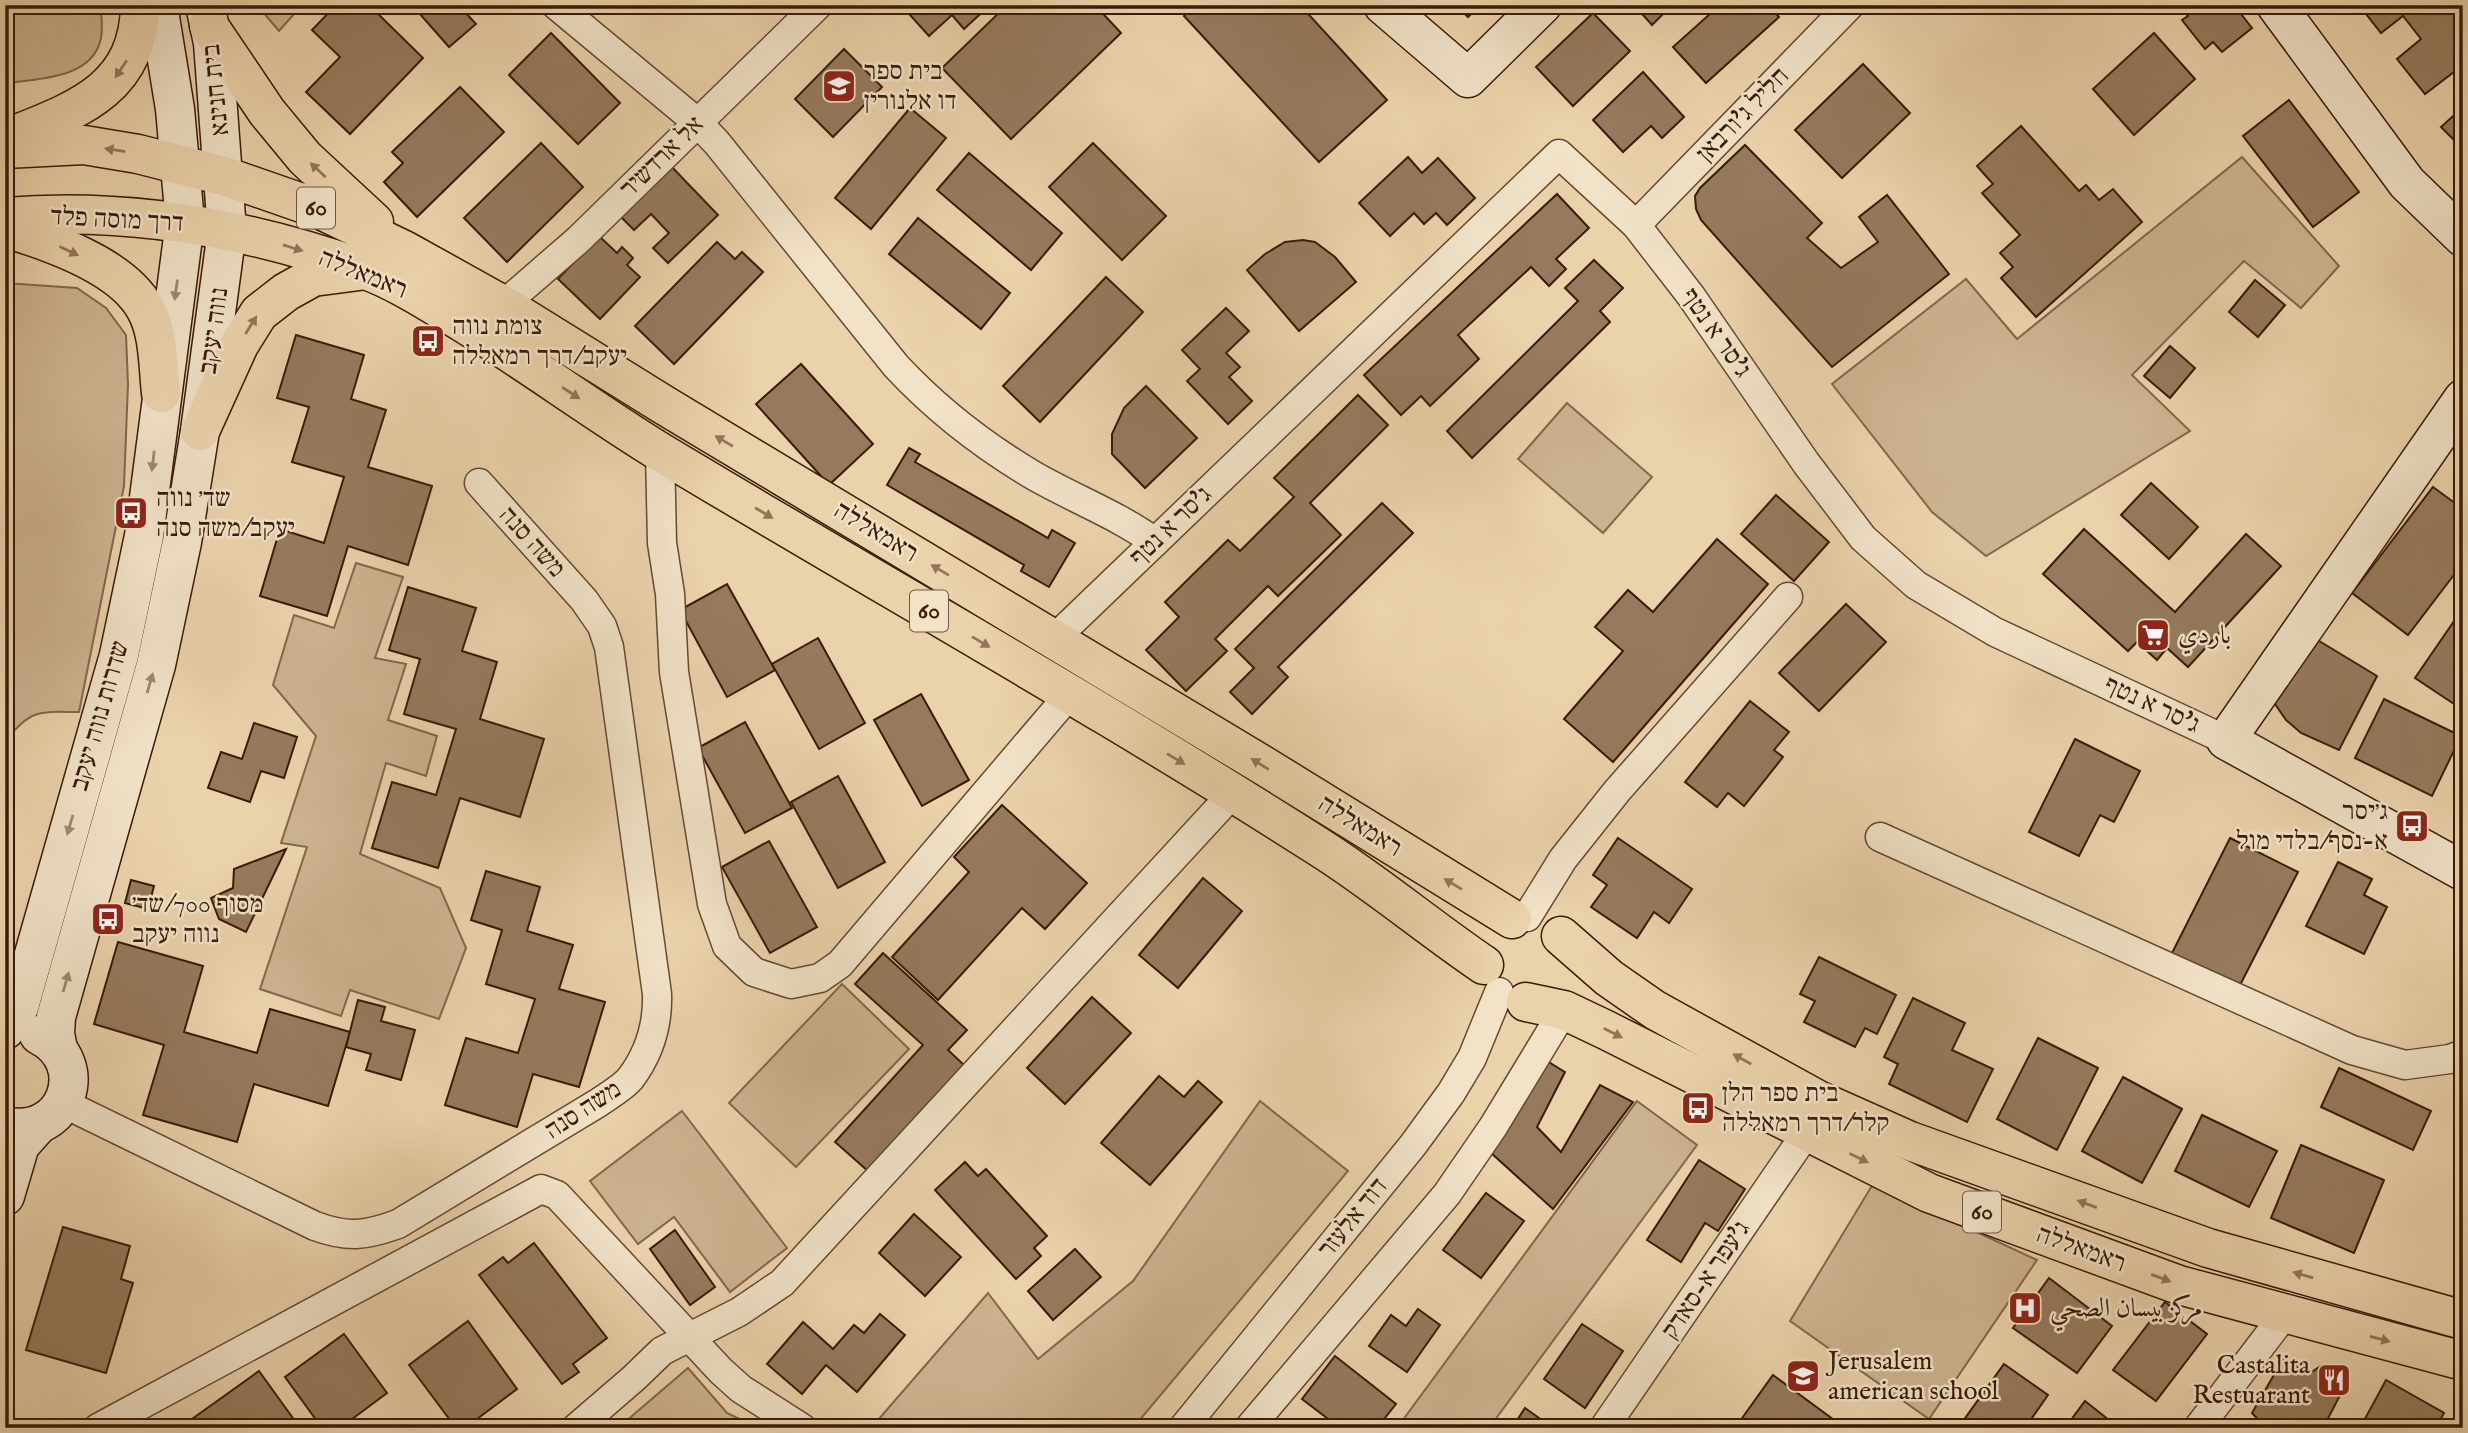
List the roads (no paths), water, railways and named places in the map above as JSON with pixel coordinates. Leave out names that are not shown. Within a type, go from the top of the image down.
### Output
[{"type":"highway","points":[[5,139],[69,113],[99,93],[121,73],[134,47],[140,5]]},
{"type":"highway","points":[[207,16],[267,112],[305,158],[404,250]]},
{"type":"highway","name":"60","points":[[5,149],[84,145],[138,154],[224,176]]},
{"type":"highway","name":"ראמאללה","points":[[224,176],[319,209],[404,250],[503,305],[664,405],[1519,918]]},
{"type":"highway","name":"דרך מוסה פלד","points":[[5,217],[120,216],[185,222],[227,230]]},
{"type":"highway","points":[[5,228],[45,240],[96,264],[121,281],[145,307],[155,336],[161,393]]},
{"type":"highway","name":"ראמאללה","points":[[227,230],[366,270],[417,295],[485,336],[660,451],[1324,850],[1503,987],[1564,1010],[1929,1193],[2179,1285],[2463,1361]]},
{"type":"highway","points":[[200,430],[239,345],[259,313],[286,292],[313,277],[366,270]]},
{"type":"highway","points":[[1519,918],[1499,926],[1484,951],[1503,987],[1541,999],[1553,992],[1564,978],[1568,964],[1567,950],[1561,936]]},
{"type":"highway","name":"60","points":[[1519,918],[1541,920],[1561,936]]},
{"type":"highway","name":"ראמאללה","points":[[1561,936],[1609,978],[1655,1010],[1818,1100],[1910,1141],[2208,1248],[2463,1320]]},
{"type":"street","name":"בית חנינא","points":[[158,5],[175,108],[181,165]]},
{"type":"street","points":[[556,5],[698,123],[717,143],[897,366],[926,398],[959,425],[1032,474],[1125,523],[1155,542]]},
{"type":"street","name":"אל ארדשיר","points":[[503,305],[578,240],[818,5]]},
{"type":"street","points":[[1383,5],[1468,78],[1542,5]]},
{"type":"street","name":"חליל ג'ורבאן","points":[[1636,225],[1850,5]]},
{"type":"street","points":[[2276,5],[2407,183],[2463,237]]},
{"type":"street","name":"בית חנינא","points":[[207,16],[224,176]]},
{"type":"street","name":"ג'סר א נטף","points":[[1054,639],[1559,154],[1636,225],[1691,296],[1806,464],[1863,538],[1916,585],[1995,632],[2226,740],[2463,871]]},
{"type":"street","points":[[181,165],[185,222]]},
{"type":"street","points":[[224,176],[227,230]]},
{"type":"street","name":"נווה יעקב","points":[[161,393],[185,222]]},
{"type":"street","name":"נווה יעקב","points":[[200,430],[227,230]]},
{"type":"street","name":"שדרות נווה יעקב","points":[[5,1032],[19,1007],[119,655],[144,536],[161,393]]},
{"type":"street","points":[[2226,740],[2463,399]]},
{"type":"street","name":"שדרות נווה יעקב","points":[[35,1118],[69,1078],[58,1049],[56,1017],[160,648],[182,542],[200,430]]},
{"type":"street","points":[[660,451],[663,543],[670,594],[674,672],[712,904],[727,946],[754,972],[791,984],[820,978],[840,964],[1069,695]]},
{"type":"street","name":"משה סנה","points":[[35,1118],[314,1226],[350,1235],[366,1235],[398,1224],[598,1103],[628,1081],[649,1047],[657,1016],[657,994],[609,647],[602,626],[584,600],[479,483]]},
{"type":"street","points":[[1519,918],[1609,801],[1788,597]]},
{"type":"street","points":[[576,1428],[662,1351],[739,1312],[782,1283],[1233,793]]},
{"type":"street","points":[[1880,837],[2352,1050],[2405,1065],[2450,1059],[2463,1054]]},
{"type":"street","name":"דוד אלעזר","points":[[1183,1428],[1413,1144],[1451,1093],[1472,1058],[1503,987]]},
{"type":"street","points":[[1249,1428],[1447,1194],[1493,1127],[1564,1010]]},
{"type":"street","points":[[5,1032],[37,1034],[58,1049]]},
{"type":"street","points":[[5,1196],[20,1145],[35,1118]]},
{"type":"street","name":"ג'עפר א-סאדק","points":[[1604,1428],[1807,1132]]},
{"type":"street","points":[[99,1428],[541,1189],[557,1195],[741,1389],[802,1428]]},
{"type":"street","points":[[2198,1428],[2285,1314]]},
{"type":"place","name":"בית ספר דו אלנורין","points":[[839,86]]},
{"type":"place","name":"צומת נווה יעקב/דרך רמאללה","points":[[428,341]]},
{"type":"place","name":"שד׳ נווה יעקב/משה סנה","points":[[131,513]]},
{"type":"place","name":"باردي","points":[[2153,635]]},
{"type":"place","name":"ג׳יסר א-נסף/בלדי מול","points":[[2412,826]]},
{"type":"place","name":"מסוף 700/שד׳ נווה יעקב","points":[[108,919]]},
{"type":"place","name":"בית ספר הלן קלר/דרך רמאללה","points":[[1698,1108]]},
{"type":"place","name":"مركز بيسان الصحي","points":[[2025,1308]]},
{"type":"place","name":"Jerusalem american school","points":[[1803,1376]]},
{"type":"place","name":"Castalita Restuarant","points":[[2334,1380]]}]
